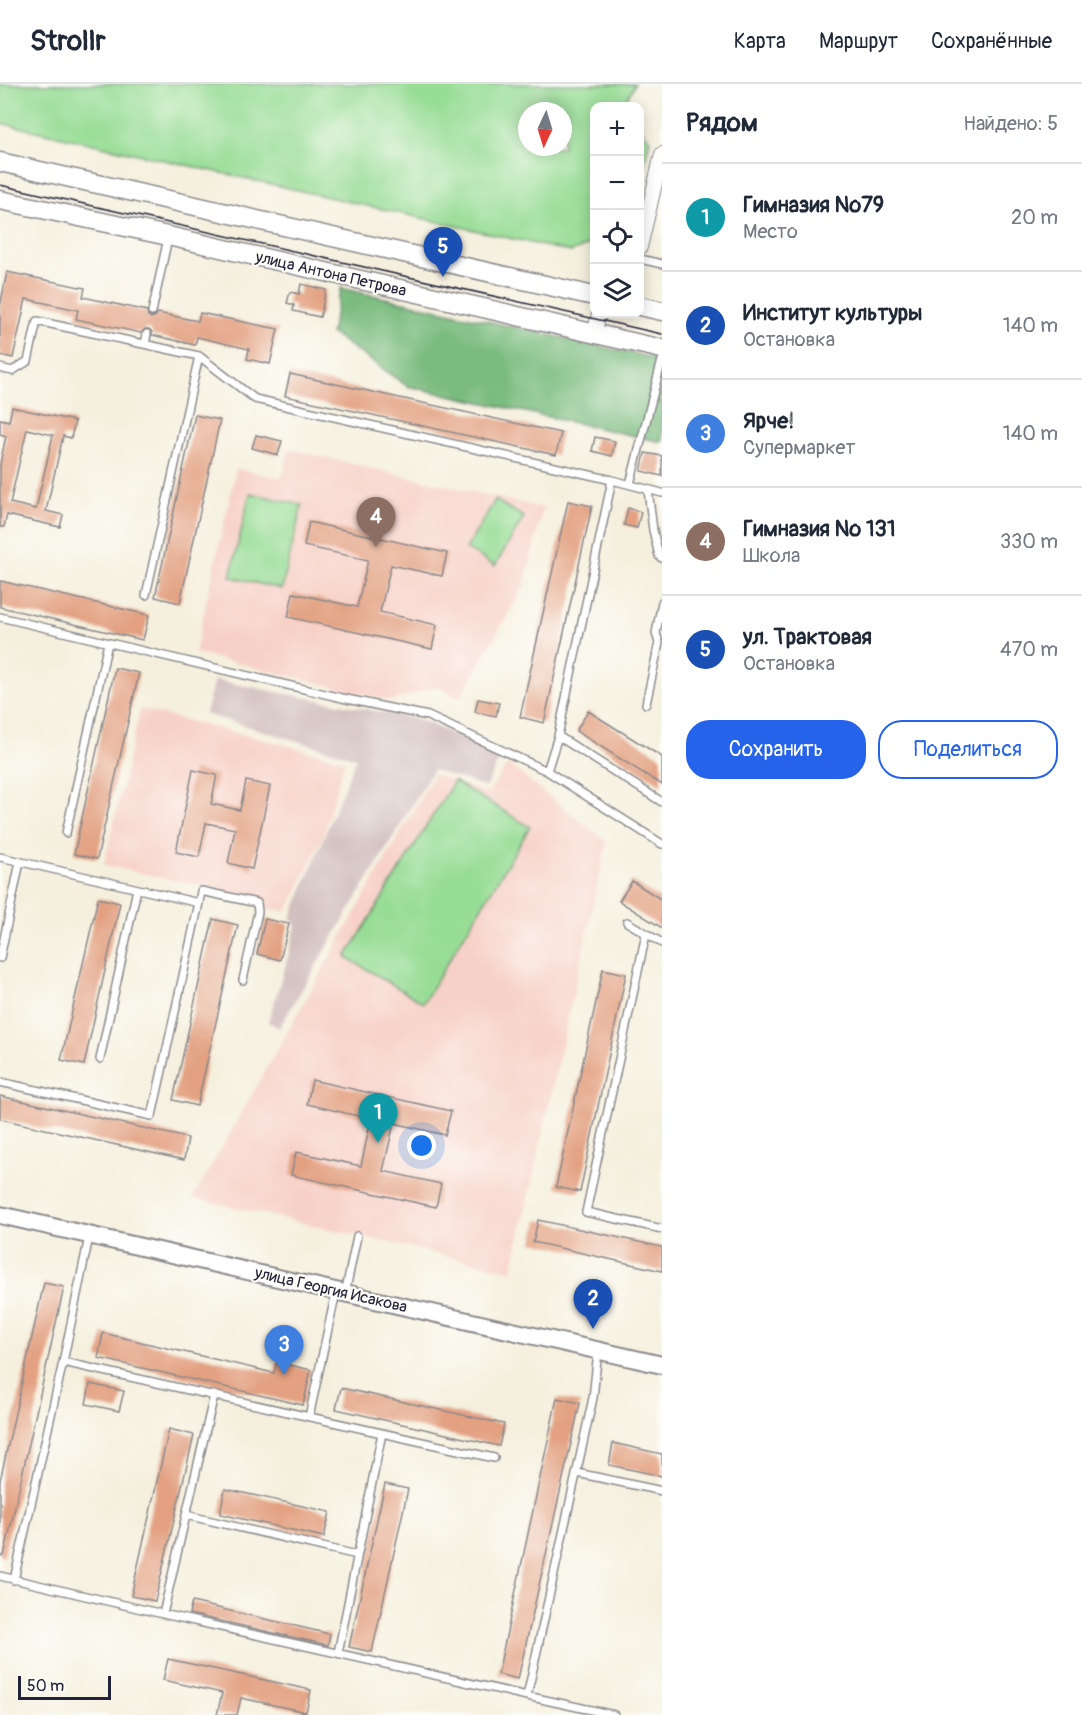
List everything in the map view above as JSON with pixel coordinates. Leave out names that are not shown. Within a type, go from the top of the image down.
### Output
[{"type":"main road","points":[[0,162],[590,295]]},
{"type":"main road","name":"улица Антона Петрова","points":[[0,200],[662,349]]},
{"type":"main road","points":[[644,307],[662,312]]},
{"type":"street","points":[[644,233],[657,198],[662,154]]},
{"type":"street","points":[[594,334],[598,318]]},
{"type":"street","name":"улица Георгия Исакова","points":[[0,1215],[662,1365]]},
{"type":"lane","points":[[152,312],[168,236]]},
{"type":"lane","points":[[644,260],[662,264]]},
{"type":"lane","points":[[0,368],[12,371],[28,361],[37,321],[199,356],[255,399],[662,493]]},
{"type":"lane","points":[[146,344],[147,334]]},
{"type":"lane","points":[[146,595],[199,356]]},
{"type":"lane","points":[[630,484],[662,360]]},
{"type":"lane","points":[[547,771],[558,736],[612,480]]},
{"type":"lane","points":[[648,490],[653,530],[659,556],[662,558]]},
{"type":"lane","points":[[646,704],[659,643],[656,633],[662,602]]},
{"type":"lane","points":[[0,618],[428,716],[547,771],[662,844]]},
{"type":"lane","points":[[66,833],[108,643]]},
{"type":"lane","points":[[342,698],[343,689]]},
{"type":"lane","points":[[558,736],[662,802]]},
{"type":"lane","points":[[0,857],[199,903]]},
{"type":"lane","points":[[0,958],[20,862]]},
{"type":"lane","points":[[100,1059],[137,889]]},
{"type":"lane","points":[[0,1082],[152,1116],[201,891],[258,903],[243,980]]},
{"type":"lane","points":[[627,922],[662,943]]},
{"type":"lane","points":[[646,934],[586,1212],[662,1229]]},
{"type":"lane","points":[[14,1580],[89,1234]]},
{"type":"lane","points":[[309,1417],[340,1293],[357,1236]]},
{"type":"lane","points":[[527,1696],[593,1398],[598,1351]]},
{"type":"lane","points":[[63,1362],[494,1458]]},
{"type":"lane","points":[[163,1614],[214,1395]]},
{"type":"lane","points":[[338,1653],[382,1433]]},
{"type":"lane","points":[[577,1473],[662,1491]]},
{"type":"lane","points":[[186,1515],[357,1555]]},
{"type":"lane","points":[[0,1576],[614,1715]]},
{"type":"shaded area","points":[[289,449],[543,508],[524,586],[460,698],[437,686],[392,701],[195,653],[236,469],[282,478]]},
{"type":"shaded area","points":[[214,680],[418,719],[501,755],[486,787],[433,770],[279,1028],[268,1022],[296,926],[291,918],[356,758],[205,714]]},
{"type":"shaded area","points":[[140,709],[345,760],[323,836],[287,911],[262,908],[260,899],[104,865]]},
{"type":"shaded area","points":[[508,764],[607,842],[512,1271],[193,1198],[434,774],[488,793]]},
{"type":"green space","points":[[0,84],[635,84],[625,102],[590,102],[590,245],[571,252],[0,123]]},
{"type":"green space","points":[[644,133],[650,140],[644,165]]},
{"type":"green space","points":[[341,288],[662,360],[662,442],[407,386],[331,333]]},
{"type":"green space","points":[[250,493],[302,505],[282,589],[230,577]]},
{"type":"green space","points":[[495,500],[524,517],[495,566],[466,549]]},
{"type":"green space","points":[[454,781],[530,827],[423,1003],[346,957]]},
{"type":"building","points":[[7,272],[85,288],[83,297],[147,311],[151,318],[158,313],[198,321],[200,313],[278,329],[270,364],[247,359],[249,349],[197,337],[195,345],[152,335],[149,329],[141,333],[76,319],[78,310],[26,299],[13,358],[0,355],[0,307]]},
{"type":"building","points":[[301,284],[326,290],[320,317],[293,311],[294,305],[287,303],[290,292],[299,294]]},
{"type":"building","points":[[290,374],[561,433],[556,455],[285,396]]},
{"type":"building","points":[[12,407],[75,421],[71,438],[63,436],[46,511],[63,515],[60,527],[7,515],[4,527],[0,527],[0,464],[6,436],[0,434],[0,419],[9,421]],"holes":[[[27,429],[53,435],[36,509],[10,503]]]},
{"type":"building","points":[[195,415],[220,420],[180,603],[155,597]]},
{"type":"building","points":[[256,435],[282,441],[278,455],[252,448]]},
{"type":"building","points":[[595,437],[615,441],[612,456],[592,451]]},
{"type":"building","points":[[645,453],[662,456],[662,476],[641,471]]},
{"type":"building","points":[[568,501],[592,506],[544,723],[520,717]]},
{"type":"building","points":[[628,508],[641,512],[637,528],[624,525]]},
{"type":"building","points":[[309,522],[447,553],[442,576],[391,565],[380,612],[437,625],[432,649],[288,617],[293,593],[357,607],[368,560],[304,546]]},
{"type":"building","points":[[0,581],[149,615],[143,640],[0,607]]},
{"type":"building","points":[[115,668],[139,673],[97,859],[74,854]]},
{"type":"building","points":[[478,699],[499,703],[496,716],[475,712]]},
{"type":"building","points":[[588,711],[662,757],[662,785],[576,731]]},
{"type":"building","points":[[193,770],[217,775],[211,804],[240,810],[246,781],[270,786],[252,869],[228,863],[235,829],[206,823],[199,857],[176,852]]},
{"type":"building","points":[[632,881],[662,900],[662,928],[619,901]]},
{"type":"building","points":[[98,898],[120,903],[84,1065],[61,1060]]},
{"type":"building","points":[[213,919],[238,925],[197,1106],[173,1100]]},
{"type":"building","points":[[265,919],[289,924],[280,960],[257,954]]},
{"type":"building","points":[[603,969],[626,974],[580,1192],[556,1187]]},
{"type":"building","points":[[312,1080],[451,1111],[445,1135],[394,1123],[383,1171],[441,1184],[436,1207],[291,1175],[296,1152],[361,1166],[371,1119],[307,1104]]},
{"type":"building","points":[[0,1096],[188,1138],[184,1160],[0,1119]]},
{"type":"building","points":[[538,1220],[662,1247],[662,1271],[533,1242]]},
{"type":"building","points":[[44,1283],[64,1287],[4,1556],[0,1556],[0,1481]]},
{"type":"building","points":[[103,1333],[274,1373],[277,1362],[311,1370],[303,1405],[98,1358]]},
{"type":"building","points":[[90,1384],[124,1391],[119,1411],[86,1404]]},
{"type":"building","points":[[341,1388],[504,1424],[499,1446],[336,1409]]},
{"type":"building","points":[[557,1398],[580,1403],[518,1679],[498,1674]]},
{"type":"building","points":[[169,1429],[194,1435],[155,1601],[131,1596]]},
{"type":"building","points":[[613,1443],[662,1454],[662,1476],[609,1465]]},
{"type":"building","points":[[385,1484],[408,1489],[372,1652],[349,1647]]},
{"type":"building","points":[[225,1489],[330,1512],[324,1537],[220,1514]]},
{"type":"building","points":[[192,1602],[330,1634],[328,1645],[189,1614]]},
{"type":"building","points":[[168,1659],[311,1690],[306,1712],[241,1698],[237,1715],[217,1715],[222,1693],[163,1680]]},
{"type":"tram line","points":[[0,185],[662,334]]},
{"type":"place","name":"ул. Трактовая","points":[[443,277]]},
{"type":"place","name":"Гимназия № 131","points":[[376,547]]},
{"type":"place","name":"Гимназия №79","points":[[378,1143]]},
{"type":"place","name":"Институт культуры","points":[[593,1329]]},
{"type":"place","name":"Ярче!","points":[[284,1375]]}]
